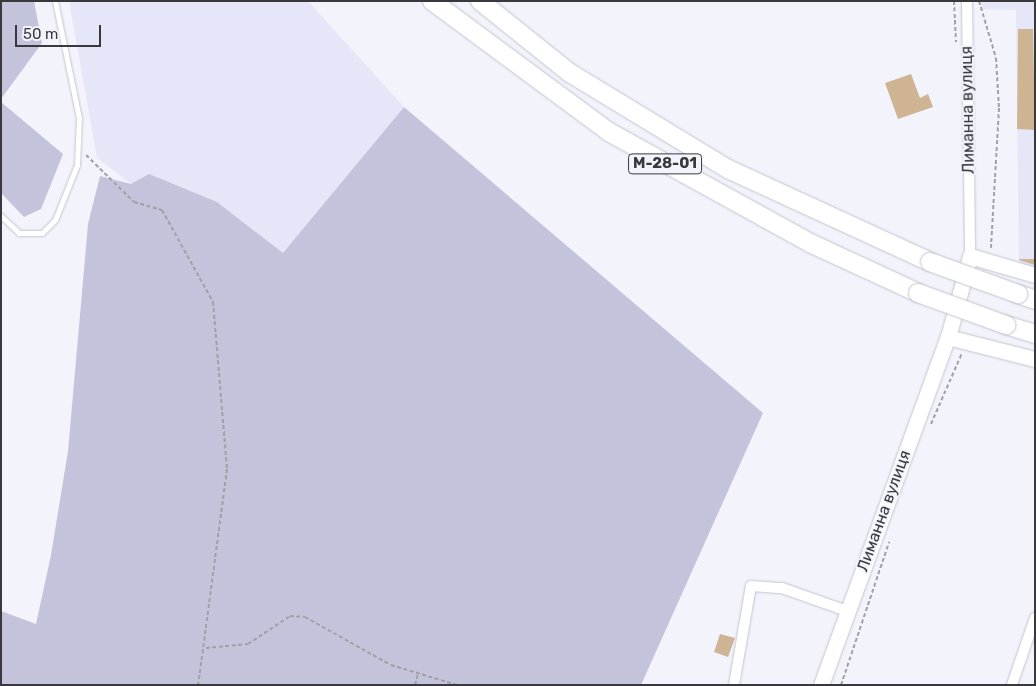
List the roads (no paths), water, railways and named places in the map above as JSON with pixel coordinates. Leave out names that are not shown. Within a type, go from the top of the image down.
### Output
[{"type":"highway","name":"М-28-01","points":[[432,1],[609,132],[810,243],[918,294],[1035,334]]},
{"type":"highway","name":"М-28-01","points":[[480,1],[570,73],[728,169],[930,262],[1035,300]]},
{"type":"main road","points":[[970,256],[986,263],[1035,275]]},
{"type":"main road","name":"Лиманна вулиця","points":[[821,685],[948,337],[970,256]]},
{"type":"main road","points":[[948,337],[1035,359]]},
{"type":"street","name":"Лиманна вулиця","points":[[967,1],[970,256]]},
{"type":"street","points":[[734,685],[751,586],[782,588],[847,611]]},
{"type":"street","points":[[1012,685],[1035,618]]},
{"type":"lane","points":[[1,216],[28,236],[49,228],[73,178],[80,150],[79,118],[55,1]]}]
